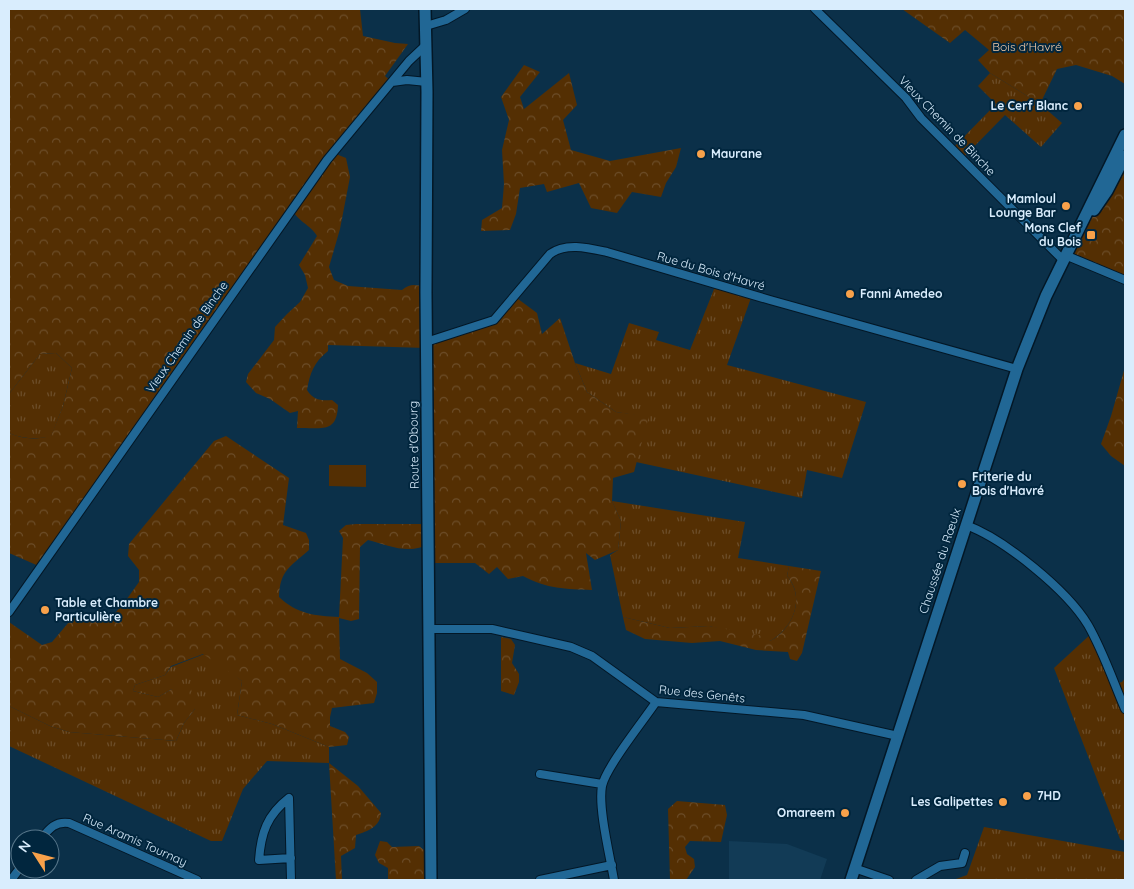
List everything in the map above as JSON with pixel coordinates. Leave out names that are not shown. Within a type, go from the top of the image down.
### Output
[{"type":"main road","name":"Route d'Obourg","points":[[425,9],[431,880]]},
{"type":"main road","name":"Chaussée du Rœulx","points":[[851,880],[966,525],[1037,316],[1098,187],[1125,135]]},
{"type":"main road","name":"Chaussée du Rœulx","points":[[1076,236],[1107,191],[1125,156]]},
{"type":"street","points":[[426,26],[446,20],[465,9]]},
{"type":"street","name":"Vieux Chemin de Binche","points":[[815,9],[906,98],[921,118],[1064,258]]},
{"type":"street","name":"Vieux Chemin de Binche","points":[[9,612],[327,160],[409,61],[426,45]]},
{"type":"street","points":[[392,82],[406,80],[427,82]]},
{"type":"street","name":"Rue du Bois d'Havré","points":[[426,342],[494,320],[550,254],[556,250],[570,247],[607,252],[1018,369]]},
{"type":"street","points":[[1064,258],[1125,280]]},
{"type":"street","points":[[966,525],[977,529],[1016,553],[1069,600],[1092,633],[1125,709]]},
{"type":"street","name":"Rue des Genêts","points":[[430,629],[492,628],[571,647],[592,656],[656,702],[804,715],[898,736]]},
{"type":"street","points":[[614,880],[601,800],[602,784],[611,767],[656,702]]},
{"type":"street","points":[[540,774],[602,784]]},
{"type":"street","points":[[291,858],[258,860],[260,845],[270,818],[278,807],[289,798],[290,806],[291,858],[291,880]]},
{"type":"street","name":"Rue Aramis Tournay","points":[[51,829],[54,825],[63,822],[69,823],[197,880]]},
{"type":"street","points":[[916,880],[940,866],[962,863],[965,853]]},
{"type":"street","points":[[540,880],[612,865]]},
{"type":"street","points":[[854,868],[889,880]]},
{"type":"shaded area","points":[[729,841],[787,844],[827,859],[820,880],[729,880]]},
{"type":"green space","points":[[9,9],[360,9],[363,36],[408,44],[385,76],[392,82],[336,154],[346,158],[350,177],[340,229],[329,267],[334,280],[348,286],[402,290],[412,285],[424,287],[426,341],[494,320],[514,296],[537,313],[542,334],[560,318],[587,392],[616,412],[649,416],[634,472],[613,478],[612,501],[621,521],[618,550],[595,560],[586,553],[592,590],[565,589],[549,586],[523,576],[508,579],[497,567],[489,574],[475,563],[429,563],[429,543],[415,549],[407,549],[391,547],[368,540],[360,547],[359,619],[351,621],[339,618],[340,659],[367,673],[377,682],[377,693],[374,703],[332,708],[330,726],[345,732],[349,737],[347,745],[329,747],[272,724],[237,715],[242,681],[203,654],[171,666],[165,675],[135,685],[133,691],[158,697],[172,689],[191,688],[195,709],[184,723],[176,741],[69,732],[50,726],[9,706],[9,622],[42,645],[52,642],[75,615],[79,613],[92,614],[108,621],[139,582],[139,570],[128,556],[129,544],[214,441],[226,436],[289,478],[283,525],[306,533],[309,540],[309,550],[287,570],[281,581],[279,597],[300,611],[314,615],[339,617],[343,538],[339,531],[346,525],[428,524],[426,348],[328,345],[328,351],[313,368],[307,390],[315,398],[332,400],[338,405],[334,421],[326,427],[297,428],[298,411],[290,413],[270,399],[256,393],[246,382],[248,374],[274,340],[275,327],[300,302],[308,288],[305,275],[299,265],[317,236],[292,209],[41,567],[9,553],[9,433],[29,438],[51,436],[63,406],[72,368],[56,353],[40,354],[9,394]]},
{"type":"green space","name":"Bois d'Havré","points":[[902,9],[1125,9],[1125,84],[1112,76],[1076,65],[1057,69],[1040,104],[990,73],[978,60],[989,50],[965,30],[950,43]]},
{"type":"green space","points":[[524,65],[540,72],[520,97],[524,109],[569,73],[577,105],[563,120],[571,150],[610,161],[681,148],[676,167],[666,183],[661,197],[632,192],[617,213],[591,208],[579,183],[547,192],[544,184],[520,188],[516,214],[510,230],[481,231],[482,220],[502,208],[504,184],[502,150],[509,120],[501,97]]},
{"type":"green space","points":[[990,73],[1040,104],[1062,123],[1041,147],[1005,115],[962,159],[952,149],[996,104],[978,86]]},
{"type":"green space","points":[[1125,156],[1125,280],[1066,255]]},
{"type":"green space","points":[[716,284],[752,295],[727,365],[866,402],[842,478],[807,470],[802,498],[636,462],[648,417],[616,412],[587,392],[575,363],[611,374],[629,323],[659,332],[656,340],[690,350]]},
{"type":"green space","points":[[56,353],[72,368],[63,406],[51,437],[29,438],[9,433],[9,394],[40,354]]},
{"type":"green space","points":[[1125,367],[1125,466],[1111,456],[1101,444]]},
{"type":"green space","points":[[329,465],[366,465],[366,487],[329,486]]},
{"type":"green space","points":[[612,501],[745,522],[738,558],[789,566],[787,576],[796,594],[794,612],[790,621],[770,641],[709,626],[670,628],[623,617],[610,555],[618,550],[621,521]]},
{"type":"green space","points":[[789,566],[821,571],[802,653],[797,661],[790,659],[788,652],[756,650],[720,641],[692,643],[645,639],[626,630],[623,617],[670,628],[709,626],[764,636],[770,641],[785,629],[794,612],[796,593],[793,584],[787,576]]},
{"type":"green space","points":[[1092,633],[1115,684],[1122,682],[1125,678],[1125,841],[1120,839],[1054,668]]},
{"type":"green space","points":[[501,637],[511,639],[515,645],[512,663],[519,674],[519,682],[514,695],[501,691]]},
{"type":"green space","points":[[207,653],[242,681],[237,715],[272,724],[329,747],[329,763],[267,761],[243,789],[222,841],[211,841],[9,746],[9,706],[50,726],[69,732],[176,741],[184,723],[195,709],[172,689],[158,697],[133,691],[135,685],[165,675],[171,667]]},
{"type":"green space","points":[[329,763],[358,786],[381,813],[376,825],[356,835],[355,848],[341,856],[342,880],[336,880]]},
{"type":"green space","points":[[677,801],[725,805],[727,815],[721,842],[690,841],[685,847],[687,854],[694,859],[695,867],[686,880],[670,880],[668,809]]},
{"type":"green space","points":[[984,827],[1125,852],[1125,880],[953,880],[967,875]]},
{"type":"green space","points":[[380,841],[387,842],[392,847],[419,846],[424,850],[425,880],[388,880],[388,868],[379,863],[375,855]]},
{"type":"place","name":"Le Cerf Blanc","points":[[1078,106]]},
{"type":"place","name":"Maurane","points":[[701,154]]},
{"type":"place","name":"Mamloul Lounge Bar","points":[[1066,206]]},
{"type":"place","name":"Mons Clef du Bois","points":[[1091,235]]},
{"type":"place","name":"Fanni Amedeo","points":[[850,294]]},
{"type":"place","name":"Friterie du Bois d'Havré","points":[[962,484]]},
{"type":"place","name":"Table et Chambre Particulière","points":[[45,610]]},
{"type":"place","name":"7HD","points":[[1027,796]]},
{"type":"place","name":"Les Galipettes","points":[[1003,802]]},
{"type":"place","name":"Omareem","points":[[845,813]]}]
